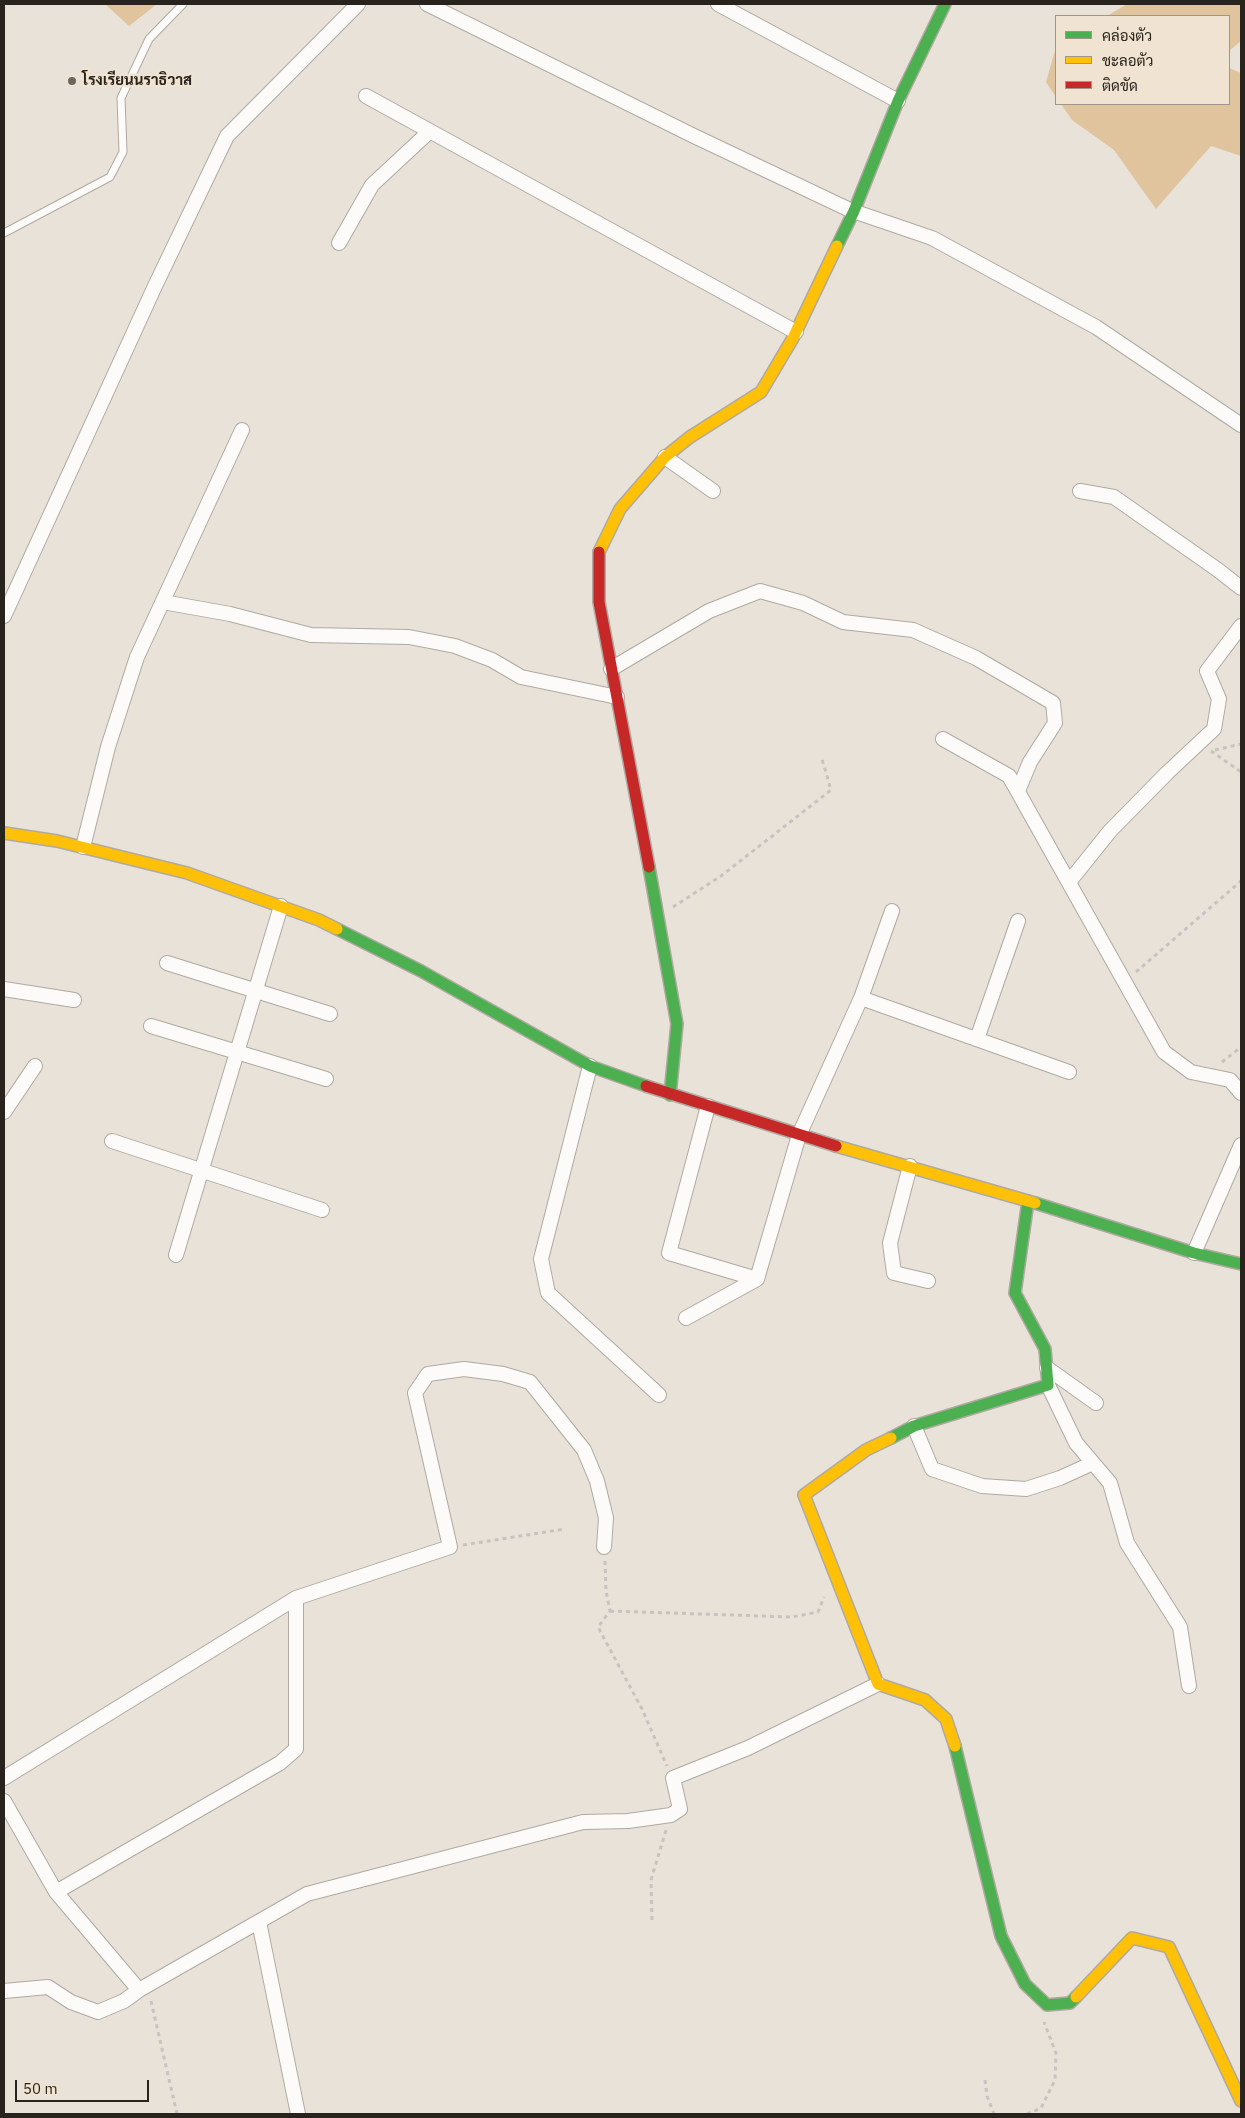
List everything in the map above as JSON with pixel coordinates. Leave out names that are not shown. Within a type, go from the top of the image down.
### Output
[{"type":"street","points":[[4,616],[226,136],[358,4]]},
{"type":"street","points":[[427,4],[694,136],[854,211],[932,238],[1096,327],[1241,426]]},
{"type":"street","points":[[718,4],[898,101]]},
{"type":"street","points":[[670,1095],[677,1024],[599,602],[598,555],[620,509],[665,457],[690,437],[761,392],[796,332],[854,211],[898,101],[946,4]]},
{"type":"street","points":[[366,96],[796,332]]},
{"type":"street","points":[[339,243],[372,185],[430,131]]},
{"type":"street","points":[[83,847],[111,738],[137,657],[242,430]]},
{"type":"street","points":[[665,457],[713,491]]},
{"type":"street","points":[[1080,491],[1114,497],[1204,559],[1241,588]]},
{"type":"street","points":[[611,669],[709,611],[760,590],[803,603],[843,622],[912,630],[976,658],[1054,703],[1055,723],[1030,762],[1018,791]]},
{"type":"street","points":[[163,602],[230,614],[311,635],[408,637],[455,646],[492,660],[521,677],[617,697]]},
{"type":"street","points":[[1069,882],[1110,831],[1214,729],[1219,699],[1207,671],[1241,626]]},
{"type":"street","points":[[943,739],[1009,776],[1164,1052],[1191,1072],[1230,1080],[1241,1093]]},
{"type":"street","points":[[4,833],[57,841],[187,873],[319,920],[421,971],[590,1066],[670,1095],[1194,1252],[1241,1264]]},
{"type":"street","points":[[176,1256],[281,906]]},
{"type":"street","points":[[686,1318],[757,1280],[799,1134],[861,998],[892,912]]},
{"type":"street","points":[[977,1039],[1018,921]]},
{"type":"street","points":[[167,964],[330,1014]]},
{"type":"street","points":[[4,990],[74,1000]]},
{"type":"street","points":[[861,998],[1069,1072]]},
{"type":"street","points":[[151,1026],[326,1079]]},
{"type":"street","points":[[4,1112],[34,1066]]},
{"type":"street","points":[[590,1066],[541,1259],[544,1276],[548,1293],[660,1395]]},
{"type":"street","points":[[708,1106],[669,1253],[757,1280]]},
{"type":"street","points":[[112,1142],[322,1210]]},
{"type":"street","points":[[1194,1252],[1241,1145]]},
{"type":"street","points":[[910,1166],[890,1242],[894,1273],[928,1281]]},
{"type":"street","points":[[1028,1201],[1015,1294],[1045,1349],[1048,1385],[1076,1444],[1110,1483],[1127,1543],[1180,1627],[1189,1686]]},
{"type":"street","points":[[1194,1252],[1241,1270]]},
{"type":"street","points":[[1047,1368],[1096,1403]]},
{"type":"street","points":[[4,1778],[296,1598],[450,1547],[415,1393],[428,1374],[464,1369],[503,1374],[530,1382],[584,1450],[596,1481],[606,1518],[604,1547]]},
{"type":"street","points":[[878,1684],[804,1495],[866,1450],[914,1426],[1048,1385]]},
{"type":"street","points":[[914,1426],[932,1468],[982,1486],[1026,1489],[1060,1478],[1093,1463]]},
{"type":"street","points":[[56,1892],[280,1763],[296,1749],[296,1598]]},
{"type":"street","points":[[4,1991],[48,1987],[71,2002],[98,2012],[124,2001],[143,1988],[307,1894],[583,1822],[628,1821],[671,1816],[680,1809],[673,1778],[748,1748],[878,1684],[925,1700],[946,1719],[960,1759],[1001,1936],[1025,1984],[1047,2005],[1070,2003],[1132,1938],[1169,1948],[1241,2101]]},
{"type":"street","points":[[4,1801],[56,1892],[143,1988]]},
{"type":"street","points":[[259,1922],[298,2114]]},
{"type":"lane","points":[[4,233],[110,177],[123,152],[121,98],[149,39],[183,4]]},
{"type":"path","points":[[1211,751],[1241,772]]},
{"type":"path","points":[[658,917],[721,876],[830,790],[822,759]]},
{"type":"path","points":[[1125,983],[1241,880]]},
{"type":"path","points":[[450,1547],[565,1529]]},
{"type":"path","points":[[604,1547],[606,1592],[610,1611]]},
{"type":"path","points":[[610,1611],[792,1617],[818,1612],[825,1593]]},
{"type":"path","points":[[610,1611],[598,1626],[642,1710],[673,1778]]},
{"type":"path","points":[[652,1920],[651,1880],[671,1816]]},
{"type":"path","points":[[143,1988],[177,2114]]},
{"type":"path","points":[[1027,2114],[1041,2108],[1055,2080],[1056,2053],[1043,2022],[1047,2005]]},
{"type":"path","points":[[985,2080],[987,2096],[994,2114]]},
{"type":"shaded area","points":[[105,4],[157,4],[129,26]]},
{"type":"shaded area","points":[[1127,4],[1241,4],[1241,41],[1230,50],[1230,15],[1109,15]]},
{"type":"shaded area","points":[[1055,50],[1055,96],[1046,82]]},
{"type":"shaded area","points":[[1230,68],[1241,73],[1241,156],[1211,146],[1156,209],[1114,150],[1072,120],[1062,105],[1230,105]]},
{"type":"traffic: fast","points":[[837,246],[854,211],[898,101],[945,4]]},
{"type":"traffic: fast","points":[[649,867],[677,1024],[670,1095]]},
{"type":"traffic: fast","points":[[337,929],[421,971],[590,1066],[646,1086]]},
{"type":"traffic: fast","points":[[891,1438],[914,1426],[1048,1385],[1045,1349],[1015,1293],[1028,1201]]},
{"type":"traffic: fast","points":[[1035,1203],[1194,1253],[1241,1264]]},
{"type":"traffic: fast","points":[[955,1746],[1001,1936],[1025,1984],[1047,2005],[1070,2003],[1076,1997]]},
{"type":"traffic: slow","points":[[599,552],[620,509],[665,457],[690,437],[761,392],[793,338],[837,246]]},
{"type":"traffic: slow","points":[[4,833],[57,841],[187,873],[319,920],[337,929]]},
{"type":"traffic: slow","points":[[836,1146],[1035,1203]]},
{"type":"traffic: slow","points":[[891,1438],[866,1450],[804,1495],[878,1684],[925,1700],[946,1719],[955,1746]]},
{"type":"traffic: slow","points":[[1076,1997],[1132,1938],[1169,1947],[1241,2101]]},
{"type":"traffic: jam","points":[[599,552],[599,602],[649,867]]},
{"type":"traffic: jam","points":[[646,1086],[836,1146]]},
{"type":"place","name":"โรงเรียนนราธิวาส","points":[[72,81]]}]
